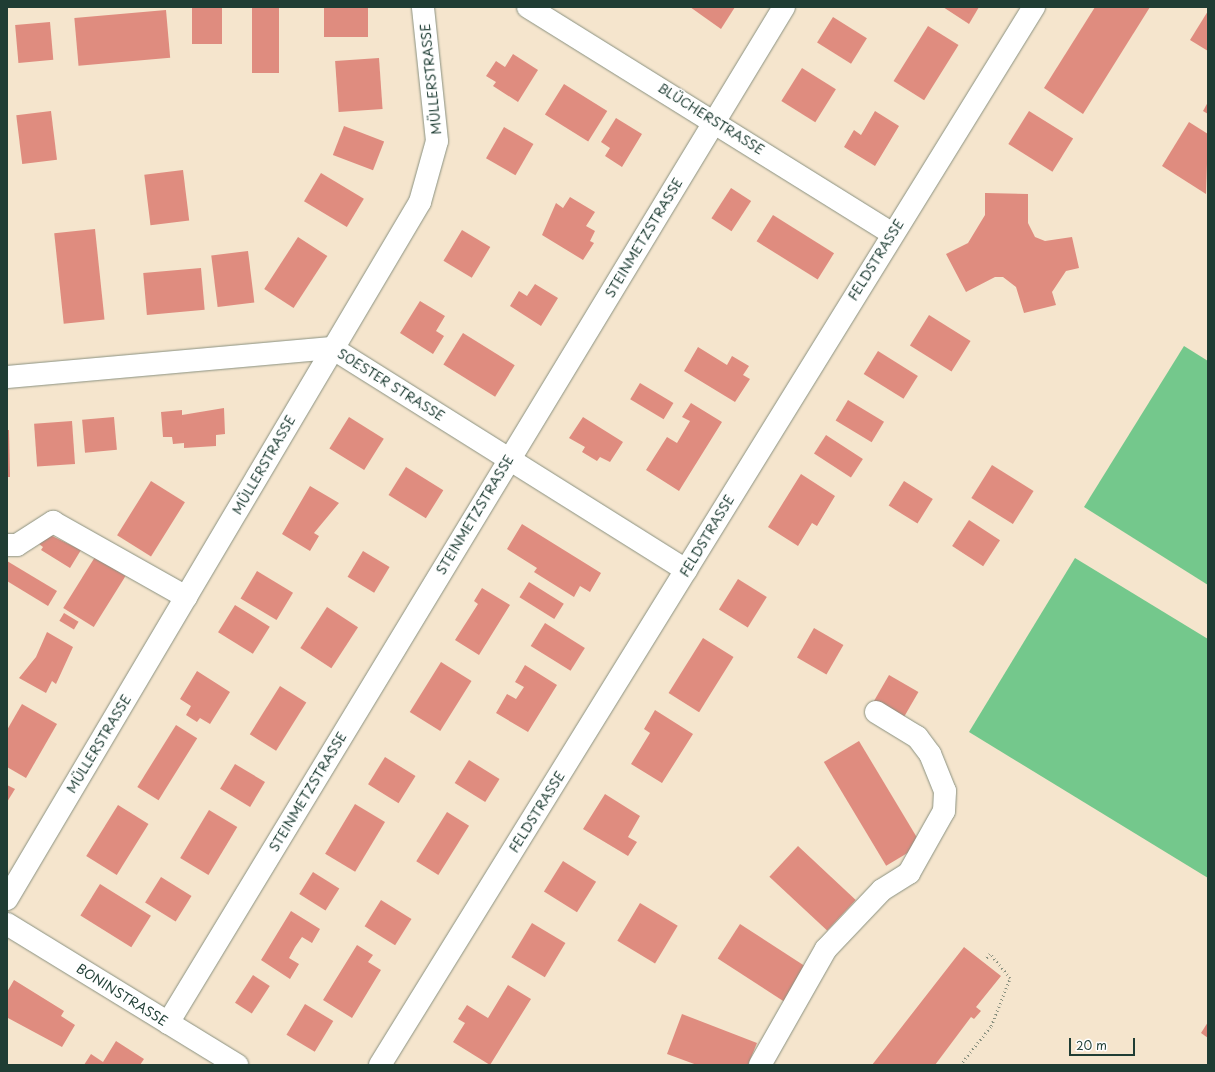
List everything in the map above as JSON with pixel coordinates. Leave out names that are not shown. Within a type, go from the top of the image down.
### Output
[{"type":"street","name":"MÜLLERSTRASSE","points":[[7,899],[332,348],[420,202],[430,174],[437,141],[438,118],[423,7]]},
{"type":"street","name":"BLÜCHERSTRASSE","points":[[528,7],[715,121],[892,234]]},
{"type":"street","name":"STEINMETZSTRASSE","points":[[168,1023],[784,7]]},
{"type":"street","name":"FELDSTRASSE","points":[[380,1065],[892,234],[1034,7]]},
{"type":"street","name":"SOESTER STRASSE","points":[[7,377],[332,348],[686,570]]},
{"type":"street","points":[[7,545],[18,545],[53,522],[186,597]]},
{"type":"street","points":[[760,1065],[826,949],[882,890],[909,873],[944,811],[945,791],[930,754],[917,737],[876,712]]},
{"type":"street","name":"BONINSTRASSE","points":[[7,924],[237,1065]]},
{"type":"path","points":[[960,1065],[991,1026],[1010,978],[990,954],[986,959]]},
{"type":"green space","points":[[1184,346],[1208,361],[1208,585],[1084,507]]},
{"type":"green space","points":[[1075,558],[1208,639],[1208,878],[969,732]]},
{"type":"building","points":[[192,7],[222,7],[222,44],[192,44]]},
{"type":"building","points":[[252,7],[279,7],[279,73],[252,73]]},
{"type":"building","points":[[324,7],[368,7],[368,37],[324,37]]},
{"type":"building","points":[[690,7],[735,7],[721,29]]},
{"type":"building","points":[[943,7],[979,7],[969,24]]},
{"type":"building","points":[[1095,7],[1150,7],[1083,114],[1044,88]]},
{"type":"building","points":[[166,10],[170,58],[79,66],[74,18]]},
{"type":"building","points":[[1208,11],[1208,51],[1190,40]]},
{"type":"building","points":[[833,17],[867,38],[851,64],[817,42]]},
{"type":"building","points":[[50,22],[53,60],[18,63],[15,25]]},
{"type":"building","points":[[928,26],[959,45],[924,100],[894,81]]},
{"type":"building","points":[[513,54],[538,70],[518,102],[493,86],[496,82],[486,76],[496,61],[505,67]]},
{"type":"building","points":[[379,58],[383,109],[339,112],[335,61]]},
{"type":"building","points":[[802,68],[836,89],[815,122],[781,101]]},
{"type":"building","points":[[564,84],[607,111],[588,142],[545,115]]},
{"type":"building","points":[[1208,102],[1208,114],[1203,111]]},
{"type":"building","points":[[51,111],[57,160],[22,164],[16,115]]},
{"type":"building","points":[[875,111],[899,126],[875,166],[844,147],[854,130],[861,135]]},
{"type":"building","points":[[1029,111],[1073,139],[1052,172],[1008,144]]},
{"type":"building","points":[[616,118],[642,134],[622,167],[605,156],[610,148],[601,142]]},
{"type":"building","points":[[1189,122],[1208,134],[1206,194],[1162,166]]},
{"type":"building","points":[[344,126],[384,141],[373,170],[333,155]]},
{"type":"building","points":[[504,127],[533,144],[515,175],[486,158]]},
{"type":"building","points":[[183,170],[189,221],[151,225],[144,175]]},
{"type":"building","points":[[321,173],[364,199],[347,227],[304,201]]},
{"type":"building","points":[[731,188],[751,201],[732,231],[711,218]]},
{"type":"building","points":[[985,193],[1028,194],[1028,223],[1035,237],[1045,241],[1072,237],[1079,268],[1066,271],[1052,292],[1056,305],[1024,313],[1016,287],[1003,277],[995,277],[966,292],[946,254],[968,243],[985,215]]},
{"type":"building","points":[[570,197],[595,212],[586,226],[595,231],[590,241],[594,243],[583,260],[542,235],[556,203],[563,208]]},
{"type":"building","points":[[773,215],[834,253],[818,279],[757,241]]},
{"type":"building","points":[[95,229],[105,320],[64,324],[54,233]]},
{"type":"building","points":[[462,230],[490,247],[472,278],[443,261]]},
{"type":"building","points":[[298,237],[327,256],[294,308],[264,289]]},
{"type":"building","points":[[248,251],[254,303],[218,307],[211,256]]},
{"type":"building","points":[[201,268],[205,310],[147,315],[143,273]]},
{"type":"building","points":[[535,284],[558,298],[541,326],[510,306],[519,291],[527,296]]},
{"type":"building","points":[[420,301],[445,316],[436,331],[444,336],[433,354],[400,333]]},
{"type":"building","points":[[929,315],[971,341],[951,371],[910,346]]},
{"type":"building","points":[[463,333],[515,365],[495,397],[443,364]]},
{"type":"building","points":[[698,347],[727,365],[732,356],[749,366],[743,375],[750,379],[735,402],[684,371]]},
{"type":"building","points":[[878,351],[918,376],[904,399],[864,374]]},
{"type":"building","points":[[640,383],[673,403],[664,419],[630,399]]},
{"type":"building","points":[[848,400],[884,422],[872,442],[836,421]]},
{"type":"building","points":[[691,403],[722,422],[679,491],[646,470],[667,437],[677,443],[690,421],[682,417]]},
{"type":"building","points":[[224,408],[225,434],[216,435],[216,446],[184,448],[184,443],[173,444],[172,437],[163,437],[161,412],[182,410],[182,415]]},
{"type":"building","points":[[114,417],[117,450],[85,453],[82,420]]},
{"type":"building","points":[[349,417],[384,439],[364,470],[329,448]]},
{"type":"building","points":[[583,417],[623,442],[610,462],[600,457],[597,461],[582,452],[585,447],[569,438]]},
{"type":"building","points":[[72,421],[75,464],[37,467],[34,424]]},
{"type":"building","points":[[7,430],[9,430],[10,477],[7,477]]},
{"type":"building","points":[[826,435],[863,459],[851,477],[814,453]]},
{"type":"building","points":[[992,465],[1034,491],[1013,524],[971,498]]},
{"type":"building","points":[[406,467],[443,490],[426,518],[389,495]]},
{"type":"building","points":[[801,474],[835,496],[817,526],[812,523],[798,546],[768,527]]},
{"type":"building","points":[[151,481],[185,502],[151,556],[117,535]]},
{"type":"building","points":[[904,481],[933,499],[917,524],[889,506]]},
{"type":"building","points":[[310,486],[339,503],[314,533],[319,536],[310,551],[282,534]]},
{"type":"building","points":[[969,520],[1000,540],[983,566],[952,546]]},
{"type":"building","points":[[522,524],[601,573],[590,592],[580,586],[574,597],[534,572],[537,568],[507,549]]},
{"type":"building","points":[[46,533],[81,550],[70,568],[41,550],[43,547],[39,544]]},
{"type":"building","points":[[363,551],[390,567],[374,593],[348,577]]},
{"type":"building","points":[[95,557],[126,576],[94,627],[63,608]]},
{"type":"building","points":[[7,561],[57,591],[48,606],[7,581]]},
{"type":"building","points":[[257,571],[293,593],[277,620],[241,598]]},
{"type":"building","points":[[738,579],[767,597],[748,628],[719,610]]},
{"type":"building","points":[[529,582],[564,604],[554,619],[519,597]]},
{"type":"building","points":[[482,588],[510,605],[479,655],[455,640],[478,604],[474,601]]},
{"type":"building","points":[[235,605],[270,627],[253,654],[218,632]]},
{"type":"building","points":[[327,607],[358,627],[331,668],[300,648]]},
{"type":"building","points":[[64,613],[79,622],[74,629],[59,621]]},
{"type":"building","points":[[545,623],[585,648],[571,671],[531,646]]},
{"type":"building","points":[[814,628],[843,645],[826,674],[797,657]]},
{"type":"building","points":[[47,632],[73,647],[56,684],[52,681],[46,693],[19,678],[36,657]]},
{"type":"building","points":[[703,638],[734,657],[699,712],[669,693]]},
{"type":"building","points":[[441,662],[472,681],[440,731],[410,712]]},
{"type":"building","points":[[525,665],[557,685],[528,732],[496,713],[507,694],[516,699],[524,687],[515,682]]},
{"type":"building","points":[[197,671],[230,692],[210,724],[200,718],[197,722],[186,715],[191,706],[180,699]]},
{"type":"building","points":[[889,675],[918,692],[901,722],[872,705]]},
{"type":"building","points":[[280,686],[306,702],[276,751],[250,734]]},
{"type":"building","points":[[22,704],[57,724],[26,778],[7,767],[7,730]]},
{"type":"building","points":[[655,710],[693,734],[662,783],[631,764],[650,733],[644,729]]},
{"type":"building","points":[[176,725],[197,738],[159,800],[137,787]]},
{"type":"building","points":[[859,741],[921,845],[886,866],[824,762]]},
{"type":"building","points":[[385,757],[416,776],[399,803],[368,784]]},
{"type":"building","points":[[469,760],[500,779],[485,802],[455,783]]},
{"type":"building","points":[[235,764],[265,782],[250,807],[220,789]]},
{"type":"building","points":[[7,785],[15,789],[7,802]]},
{"type":"building","points":[[605,794],[640,816],[628,837],[637,842],[628,856],[583,829]]},
{"type":"building","points":[[355,804],[385,822],[355,872],[325,854]]},
{"type":"building","points":[[118,805],[149,824],[117,875],[86,856]]},
{"type":"building","points":[[209,810],[237,827],[208,875],[180,858]]},
{"type":"building","points":[[447,812],[469,826],[438,875],[416,861]]},
{"type":"building","points":[[798,846],[856,900],[827,931],[769,877]]},
{"type":"building","points":[[563,861],[596,882],[577,912],[544,892]]},
{"type":"building","points":[[313,872],[339,888],[326,910],[299,894]]},
{"type":"building","points":[[161,877],[192,896],[176,922],[145,902]]},
{"type":"building","points":[[100,884],[151,916],[131,947],[80,915]]},
{"type":"building","points":[[381,900],[412,919],[395,945],[365,926]]},
{"type":"building","points":[[640,903],[678,926],[655,963],[617,941]]},
{"type":"building","points":[[291,911],[320,929],[312,943],[302,937],[295,947],[289,958],[299,964],[290,979],[261,960]]},
{"type":"building","points":[[532,923],[565,943],[545,977],[511,957]]},
{"type":"building","points":[[740,924],[807,968],[785,1002],[718,958]]},
{"type":"building","points":[[357,945],[373,955],[368,962],[381,970],[352,1018],[323,1000]]},
{"type":"building","points":[[964,947],[1001,976],[976,1007],[981,1011],[974,1019],[971,1017],[935,1065],[872,1065]]},
{"type":"building","points":[[253,975],[270,986],[252,1014],[235,1003]]},
{"type":"building","points":[[14,980],[64,1011],[61,1016],[75,1025],[62,1047],[8,1018],[7,992]]},
{"type":"building","points":[[508,985],[531,999],[490,1065],[453,1042],[465,1023],[458,1019],[467,1005],[488,1018]]},
{"type":"building","points":[[305,1004],[333,1021],[315,1052],[286,1035]]},
{"type":"building","points":[[682,1014],[757,1043],[748,1065],[697,1065],[667,1054]]},
{"type":"building","points":[[1208,1022],[1208,1038],[1201,1033]]},
{"type":"building","points":[[116,1041],[144,1059],[140,1065],[84,1065],[91,1054],[103,1062]]}]
